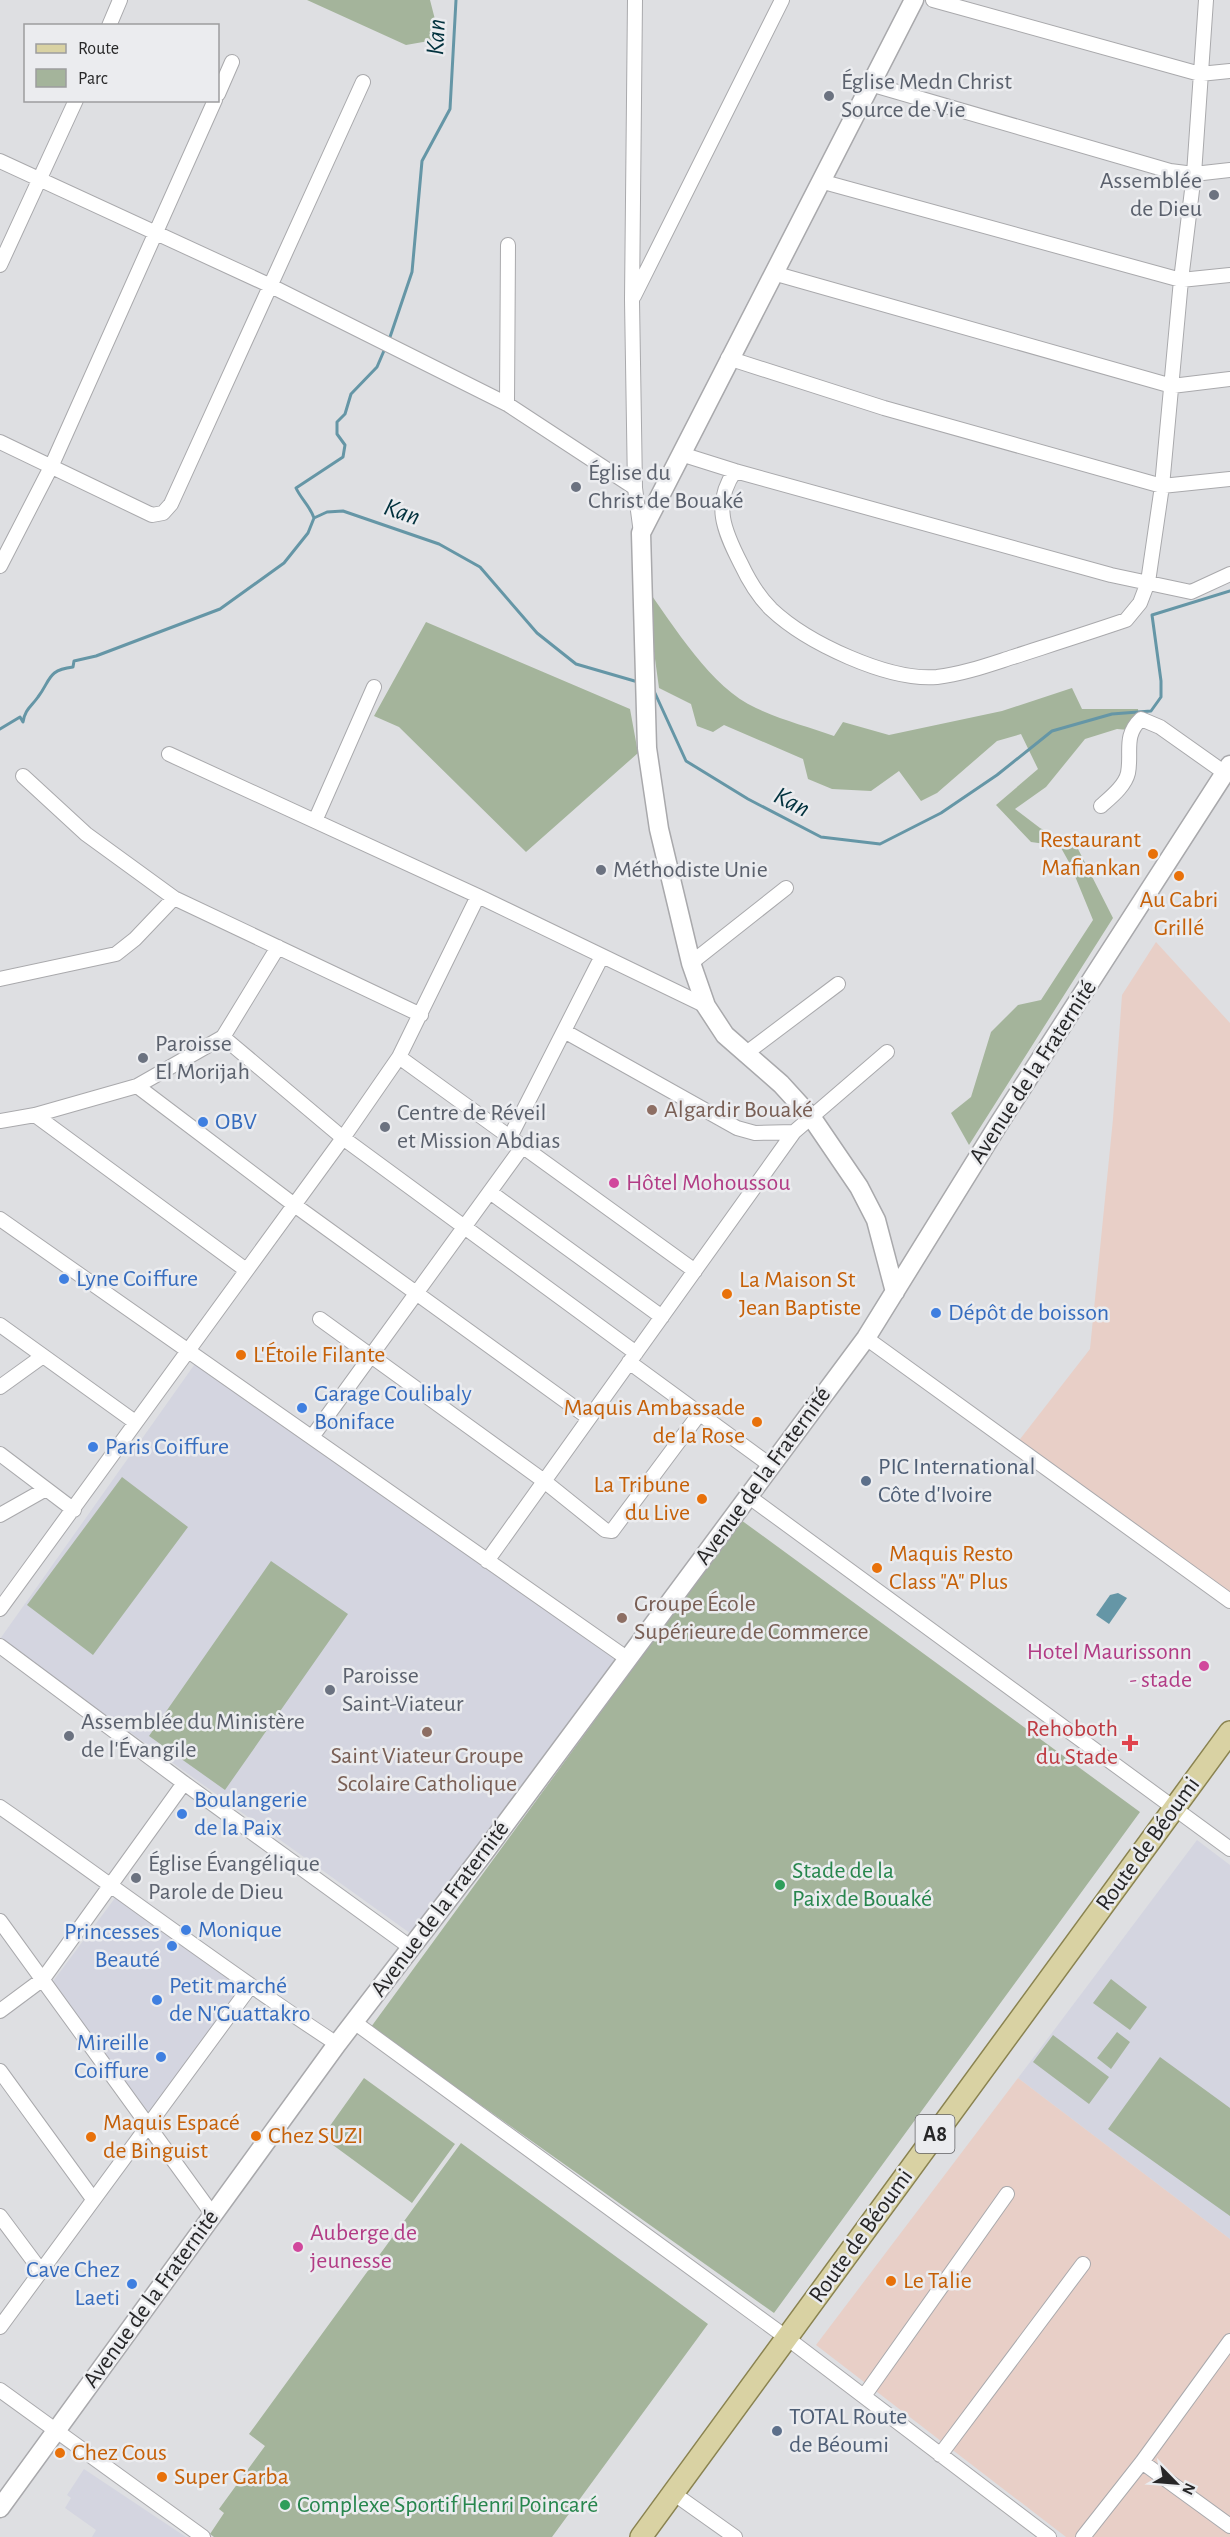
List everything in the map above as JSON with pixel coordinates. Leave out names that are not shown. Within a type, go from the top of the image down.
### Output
[{"type":"main road","name":"Route de Béoumi","points":[[641,2537],[1230,1732]]},
{"type":"street","points":[[110,24],[120,0]]},
{"type":"street","points":[[635,0],[632,300],[635,488],[641,533],[647,748],[659,829],[692,963],[706,1006],[724,1035],[781,1084],[812,1118],[859,1187],[876,1220],[895,1292]]},
{"type":"street","points":[[632,300],[782,0]]},
{"type":"street","points":[[641,533],[728,358],[914,0]]},
{"type":"street","points":[[933,0],[1200,74],[1230,71]]},
{"type":"street","points":[[735,471],[724,486],[720,509],[735,553],[752,586],[771,609],[802,633],[846,657],[913,675],[936,677],[966,672],[1126,620],[1140,603],[1148,582],[1162,486],[1181,280],[1194,174],[1206,0]]},
{"type":"street","points":[[219,92],[232,62]]},
{"type":"street","points":[[0,442],[152,515],[163,513],[171,504],[363,82]]},
{"type":"street","points":[[870,84],[1170,171],[1194,174],[1230,170]]},
{"type":"street","points":[[0,266],[75,102]]},
{"type":"street","points":[[0,566],[51,467],[214,102]]},
{"type":"street","points":[[0,161],[271,286],[507,404],[635,488]]},
{"type":"street","points":[[820,181],[1181,280],[1230,275]]},
{"type":"street","points":[[507,404],[508,245]]},
{"type":"street","points":[[773,273],[1172,386],[1230,379]]},
{"type":"street","points":[[728,358],[884,408],[1162,486],[1230,479]]},
{"type":"street","points":[[681,454],[735,471],[1191,592],[1230,574]]},
{"type":"street","points":[[315,821],[374,687]]},
{"type":"street","points":[[1101,806],[1116,793],[1128,775],[1128,742],[1132,727],[1141,719],[1227,769]]},
{"type":"street","points":[[170,754],[478,896],[601,958],[706,1006]]},
{"type":"street","name":"Avenue de la Fraternité","points":[[0,2508],[337,2044],[628,1659],[866,1338],[998,1125],[1227,769]]},
{"type":"street","points":[[23,776],[86,834],[174,898],[421,1015]]},
{"type":"street","points":[[692,963],[786,888]]},
{"type":"street","points":[[0,1609],[343,1138],[399,1057],[478,896]]},
{"type":"street","points":[[0,979],[116,954],[135,939],[174,898]]},
{"type":"street","points":[[0,1121],[35,1115],[137,1086],[223,1037],[278,947]]},
{"type":"street","points":[[510,1137],[601,958]]},
{"type":"street","points":[[745,1054],[838,984]]},
{"type":"street","points":[[564,1031],[737,1128],[755,1133],[794,1132]]},
{"type":"street","points":[[223,1037],[343,1138],[633,1357],[700,1413],[770,1465]]},
{"type":"street","points":[[487,1561],[794,1132],[887,1052]]},
{"type":"street","points":[[399,1057],[695,1271]]},
{"type":"street","points":[[137,1086],[293,1204],[589,1418]]},
{"type":"street","points":[[35,1115],[246,1270]]},
{"type":"street","points":[[312,1437],[523,1146]]},
{"type":"street","points":[[490,1192],[663,1317]]},
{"type":"street","points":[[0,1219],[628,1659]]},
{"type":"street","points":[[320,1319],[544,1481],[605,1530],[612,1531],[617,1528],[700,1413]]},
{"type":"street","points":[[0,1325],[135,1422]]},
{"type":"street","points":[[866,1338],[1230,1601]]},
{"type":"street","points":[[0,1387],[43,1356]]},
{"type":"street","points":[[0,1454],[74,1510]]},
{"type":"street","points":[[0,1515],[46,1489]]},
{"type":"street","points":[[748,1496],[1230,1849]]},
{"type":"street","points":[[0,1646],[410,1947]]},
{"type":"street","points":[[0,2011],[43,1979],[184,1783]]},
{"type":"street","points":[[0,1807],[112,1885],[250,1987],[337,2044]]},
{"type":"street","points":[[0,1921],[213,2215]]},
{"type":"street","points":[[0,2327],[250,1987]]},
{"type":"street","points":[[354,2022],[787,2338],[1048,2537]]},
{"type":"street","points":[[0,2071],[93,2199]]},
{"type":"street","points":[[864,2396],[1007,2194]]},
{"type":"street","points":[[0,2216],[41,2271]]},
{"type":"street","points":[[940,2455],[1083,2264]]},
{"type":"street","points":[[1083,2537],[1142,2462],[1230,2341]]},
{"type":"street","points":[[0,2390],[203,2537]]},
{"type":"street","points":[[1142,2462],[1230,2526]]},
{"type":"street","points":[[673,2493],[735,2537]]},
{"type":"shaded area","points":[[1156,942],[1230,1023],[1230,1595],[1017,1443],[1090,1349],[1113,1119],[1122,995]]},
{"type":"shaded area","points":[[197,1361],[616,1660],[414,1936],[0,1639]]},
{"type":"shaded area","points":[[1197,1840],[1230,1865],[1230,2239],[1018,2078]]},
{"type":"shaded area","points":[[115,1898],[245,1988],[149,2117],[51,1984]]},
{"type":"shaded area","points":[[1018,2078],[1230,2239],[1230,2537],[1066,2537],[816,2345]]},
{"type":"shaded area","points":[[84,2469],[186,2537],[92,2537],[96,2530],[65,2508],[71,2498],[67,2495]]},
{"type":"green space","points":[[307,0],[430,0],[440,39],[406,45]]},
{"type":"green space","points":[[645,586],[694,654],[724,686],[740,699],[775,716],[834,736],[843,722],[889,735],[1002,711],[1072,688],[1082,709],[1138,709],[1140,731],[1117,729],[1085,739],[1046,787],[1015,809],[1040,828],[1077,847],[1113,918],[969,1145],[951,1113],[971,1097],[991,1032],[1018,1005],[1041,1000],[1093,920],[1070,864],[1060,846],[1031,842],[996,805],[1038,769],[1021,734],[997,741],[937,793],[921,801],[899,771],[871,791],[832,789],[808,779],[803,759],[724,725],[713,732],[697,726],[691,704],[659,688]]},
{"type":"green space","points":[[426,622],[630,709],[638,753],[526,852],[399,727],[374,716]]},
{"type":"green space","points":[[122,1477],[188,1527],[93,1655],[27,1605]]},
{"type":"green space","name":"Stade de la Paix de Bouaké","points":[[741,1520],[1140,1812],[774,2313],[371,2027]]},
{"type":"green space","points":[[271,1561],[348,1614],[225,1790],[149,1736]]},
{"type":"green space","points":[[1111,1979],[1147,2007],[1130,2030],[1093,2003]]},
{"type":"green space","points":[[1117,2032],[1130,2042],[1111,2069],[1097,2058]]},
{"type":"green space","points":[[1053,2035],[1109,2077],[1089,2104],[1033,2062]]},
{"type":"green space","points":[[1160,2057],[1230,2108],[1230,2216],[1108,2129]]},
{"type":"green space","points":[[364,2078],[455,2144],[412,2203],[322,2137]]},
{"type":"green space","points":[[461,2143],[708,2324],[552,2537],[214,2537],[210,2534],[224,2513],[219,2509],[265,2446],[249,2434]]},
{"type":"water","points":[[1118,1593],[1127,1598],[1109,1624],[1096,1615],[1110,1595]]},
{"type":"waterway","name":"Kan","points":[[389,340],[412,272],[422,161],[450,109],[456,0]]},
{"type":"waterway","name":"Kan","points":[[0,729],[20,717],[23,722],[27,711],[54,673],[73,667],[74,661],[96,656],[220,609],[284,563],[308,533],[314,518],[296,488],[343,457],[345,445],[337,434],[337,422],[345,414],[351,394],[377,367],[386,346]]},
{"type":"waterway","name":"Kan","points":[[314,518],[327,512],[343,511],[439,544],[480,567],[537,633],[576,664],[638,682]]},
{"type":"waterway","name":"Kan","points":[[654,691],[686,761],[748,799],[821,837],[880,844],[941,813],[997,775],[1052,731],[1112,714],[1151,711],[1161,697],[1152,615],[1230,591]]},
{"type":"place","name":"Église Medn Christ Source de Vie","points":[[829,96]]},
{"type":"place","name":"Assemblée de Dieu","points":[[1214,195]]},
{"type":"place","name":"Église du Christ de Bouaké","points":[[576,487]]},
{"type":"place","name":"Restaurant Mafiankan","points":[[1153,854]]},
{"type":"place","name":"Méthodiste Unie","points":[[601,870]]},
{"type":"place","name":"Au Cabri Grillé","points":[[1179,876]]},
{"type":"place","name":"Paroisse El Morijah","points":[[143,1058]]},
{"type":"place","name":"Algardir Bouaké","points":[[652,1110]]},
{"type":"place","name":"OBV","points":[[203,1122]]},
{"type":"place","name":"Centre de Réveil et Mission Abdias","points":[[385,1127]]},
{"type":"place","name":"Hôtel Mohoussou","points":[[614,1183]]},
{"type":"place","name":"Lyne Coiffure","points":[[64,1279]]},
{"type":"place","name":"La Maison St Jean Baptiste","points":[[727,1294]]},
{"type":"place","name":"Dépôt de boisson","points":[[936,1313]]},
{"type":"place","name":"L'Étoile Filante","points":[[241,1355]]},
{"type":"place","name":"Garage Coulibaly Boniface","points":[[302,1408]]},
{"type":"place","name":"Maquis Ambassade de la Rose","points":[[757,1422]]},
{"type":"place","name":"Paris Coiffure","points":[[93,1447]]},
{"type":"place","name":"PIC International Côte d'Ivoire","points":[[866,1481]]},
{"type":"place","name":"La Tribune du Live","points":[[702,1499]]},
{"type":"place","name":"Maquis Resto Class \"A\" Plus","points":[[877,1568]]},
{"type":"place","name":"Groupe École Supérieure de Commerce","points":[[622,1618]]},
{"type":"place","name":"Hotel Maurissonn - stade","points":[[1204,1666]]},
{"type":"place","name":"Paroisse Saint-Viateur","points":[[330,1690]]},
{"type":"place","name":"Saint Viateur Groupe Scolaire Catholique","points":[[427,1732]]},
{"type":"place","name":"Assemblée du Ministère de l'Évangile","points":[[69,1736]]},
{"type":"place","name":"Rehoboth du Stade","points":[[1130,1743]]},
{"type":"place","name":"Boulangerie de la Paix","points":[[182,1814]]},
{"type":"place","name":"Église Évangélique Parole de Dieu","points":[[136,1878]]},
{"type":"place","name":"Stade de la Paix de Bouaké","points":[[780,1885]]},
{"type":"place","name":"Monique","points":[[186,1930]]},
{"type":"place","name":"Princesses Beauté","points":[[172,1946]]},
{"type":"place","name":"Petit marché de N'Guattakro","points":[[157,2000]]},
{"type":"place","name":"Mireille Coiffure","points":[[161,2057]]},
{"type":"place","name":"Chez SUZI","points":[[256,2136]]},
{"type":"place","name":"Maquis Espacé de Binguist","points":[[91,2137]]},
{"type":"place","name":"Auberge de jeunesse","points":[[298,2247]]},
{"type":"place","name":"Le Talie","points":[[891,2281]]},
{"type":"place","name":"Cave Chez Laeti","points":[[132,2284]]},
{"type":"place","name":"TOTAL Route de Béoumi","points":[[777,2431]]},
{"type":"place","name":"Chez Cous","points":[[60,2453]]},
{"type":"place","name":"Super Garba","points":[[162,2477]]},
{"type":"place","name":"Complexe Sportif Henri Poincaré","points":[[285,2505]]}]
